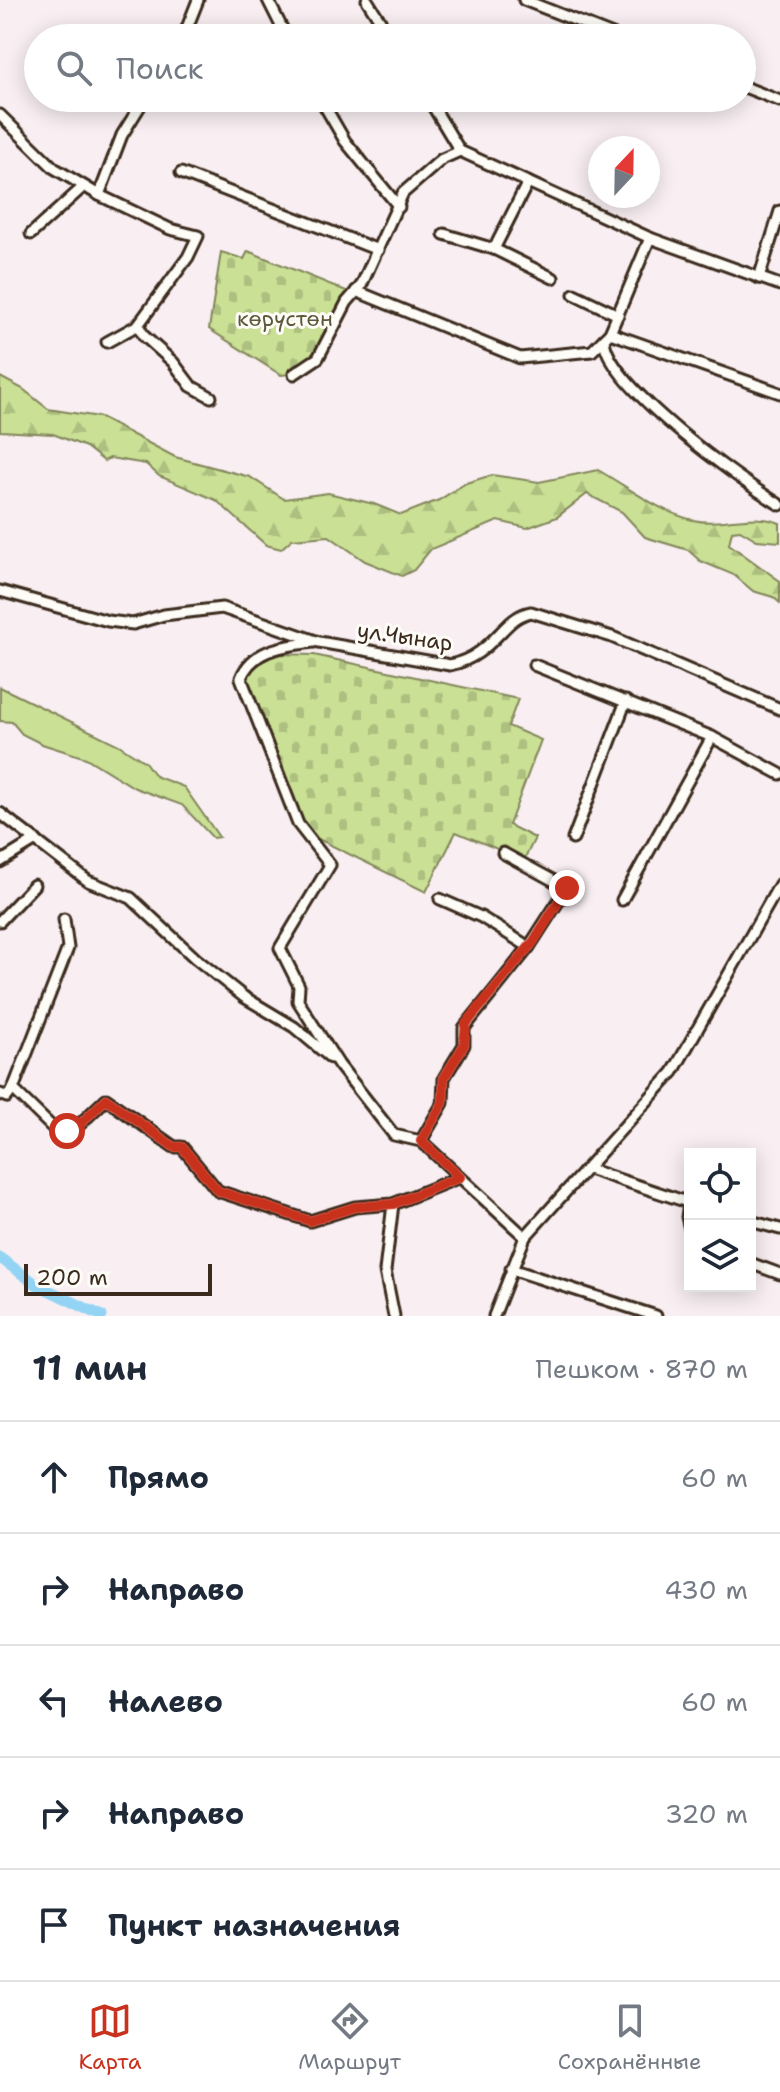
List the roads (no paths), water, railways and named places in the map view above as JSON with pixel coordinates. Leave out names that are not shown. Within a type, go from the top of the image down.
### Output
[{"type":"street","points":[[189,24],[198,0]]},
{"type":"street","points":[[268,0],[280,24]]},
{"type":"street","points":[[367,0],[382,24]]},
{"type":"street","points":[[524,0],[585,24]]},
{"type":"street","points":[[756,92],[780,101]]},
{"type":"street","points":[[99,195],[122,135],[136,112]]},
{"type":"street","points":[[328,112],[345,141],[399,207]]},
{"type":"street","points":[[436,112],[460,151],[650,238],[780,285]]},
{"type":"street","points":[[0,115],[54,168],[83,187],[170,229],[198,236],[188,257],[138,325],[107,342]]},
{"type":"street","points":[[294,374],[318,358],[378,250],[403,193],[413,181],[442,159],[460,151]]},
{"type":"street","points":[[181,173],[378,250]]},
{"type":"street","points":[[494,249],[528,182]]},
{"type":"street","points":[[31,234],[83,187]]},
{"type":"street","points":[[759,278],[780,211]]},
{"type":"street","points":[[444,234],[494,249],[553,278]]},
{"type":"street","points":[[650,238],[607,336],[604,350],[615,368],[665,420],[780,505]]},
{"type":"street","points":[[356,291],[520,358],[592,351],[607,336]]},
{"type":"street","points":[[574,294],[618,315]]},
{"type":"street","points":[[138,325],[144,336],[173,362],[191,386],[211,397]]},
{"type":"street","points":[[607,336],[780,393]]},
{"type":"street","name":"ул.Чынар","points":[[0,591],[108,621],[133,624],[164,615],[222,608],[319,642],[450,665],[466,661],[485,650],[517,615],[531,612],[612,637],[780,709]]},
{"type":"street","points":[[319,642],[270,650],[247,662],[241,678],[298,824],[330,865],[280,948],[299,986],[298,1001],[339,1065],[394,1135],[421,1141],[525,1237]]},
{"type":"street","points":[[534,665],[712,737],[780,774]]},
{"type":"street","points":[[573,839],[626,701]]},
{"type":"street","points":[[622,900],[712,737]]},
{"type":"street","points":[[0,813],[88,881],[131,898],[195,958],[244,997],[294,1027],[339,1065]]},
{"type":"street","points":[[0,862],[36,840]]},
{"type":"street","points":[[421,1141],[443,1103],[444,1078],[464,1045],[466,1024],[529,947],[567,888],[503,853]]},
{"type":"street","points":[[494,1316],[525,1237],[673,1072],[780,884]]},
{"type":"street","points":[[0,921],[34,885]]},
{"type":"street","points":[[440,899],[481,917],[529,947]]},
{"type":"street","points":[[0,1094],[7,1097],[13,1089],[68,948],[64,919]]},
{"type":"street","points":[[13,1089],[56,1131],[77,1127],[106,1099],[174,1147],[182,1147],[218,1191],[310,1221],[355,1207],[393,1204],[460,1177]]},
{"type":"street","points":[[588,1169],[684,1201]]},
{"type":"street","points":[[393,1204],[385,1271],[394,1316]]},
{"type":"street","points":[[756,1223],[780,1229]]},
{"type":"street","points":[[756,1265],[780,1274]]},
{"type":"street","points":[[511,1269],[633,1312],[656,1316]]},
{"type":"waterway","points":[[0,1258],[36,1284],[102,1316]]},
{"type":"park label","name":"көрүстөн","points":[[285,318]]}]
